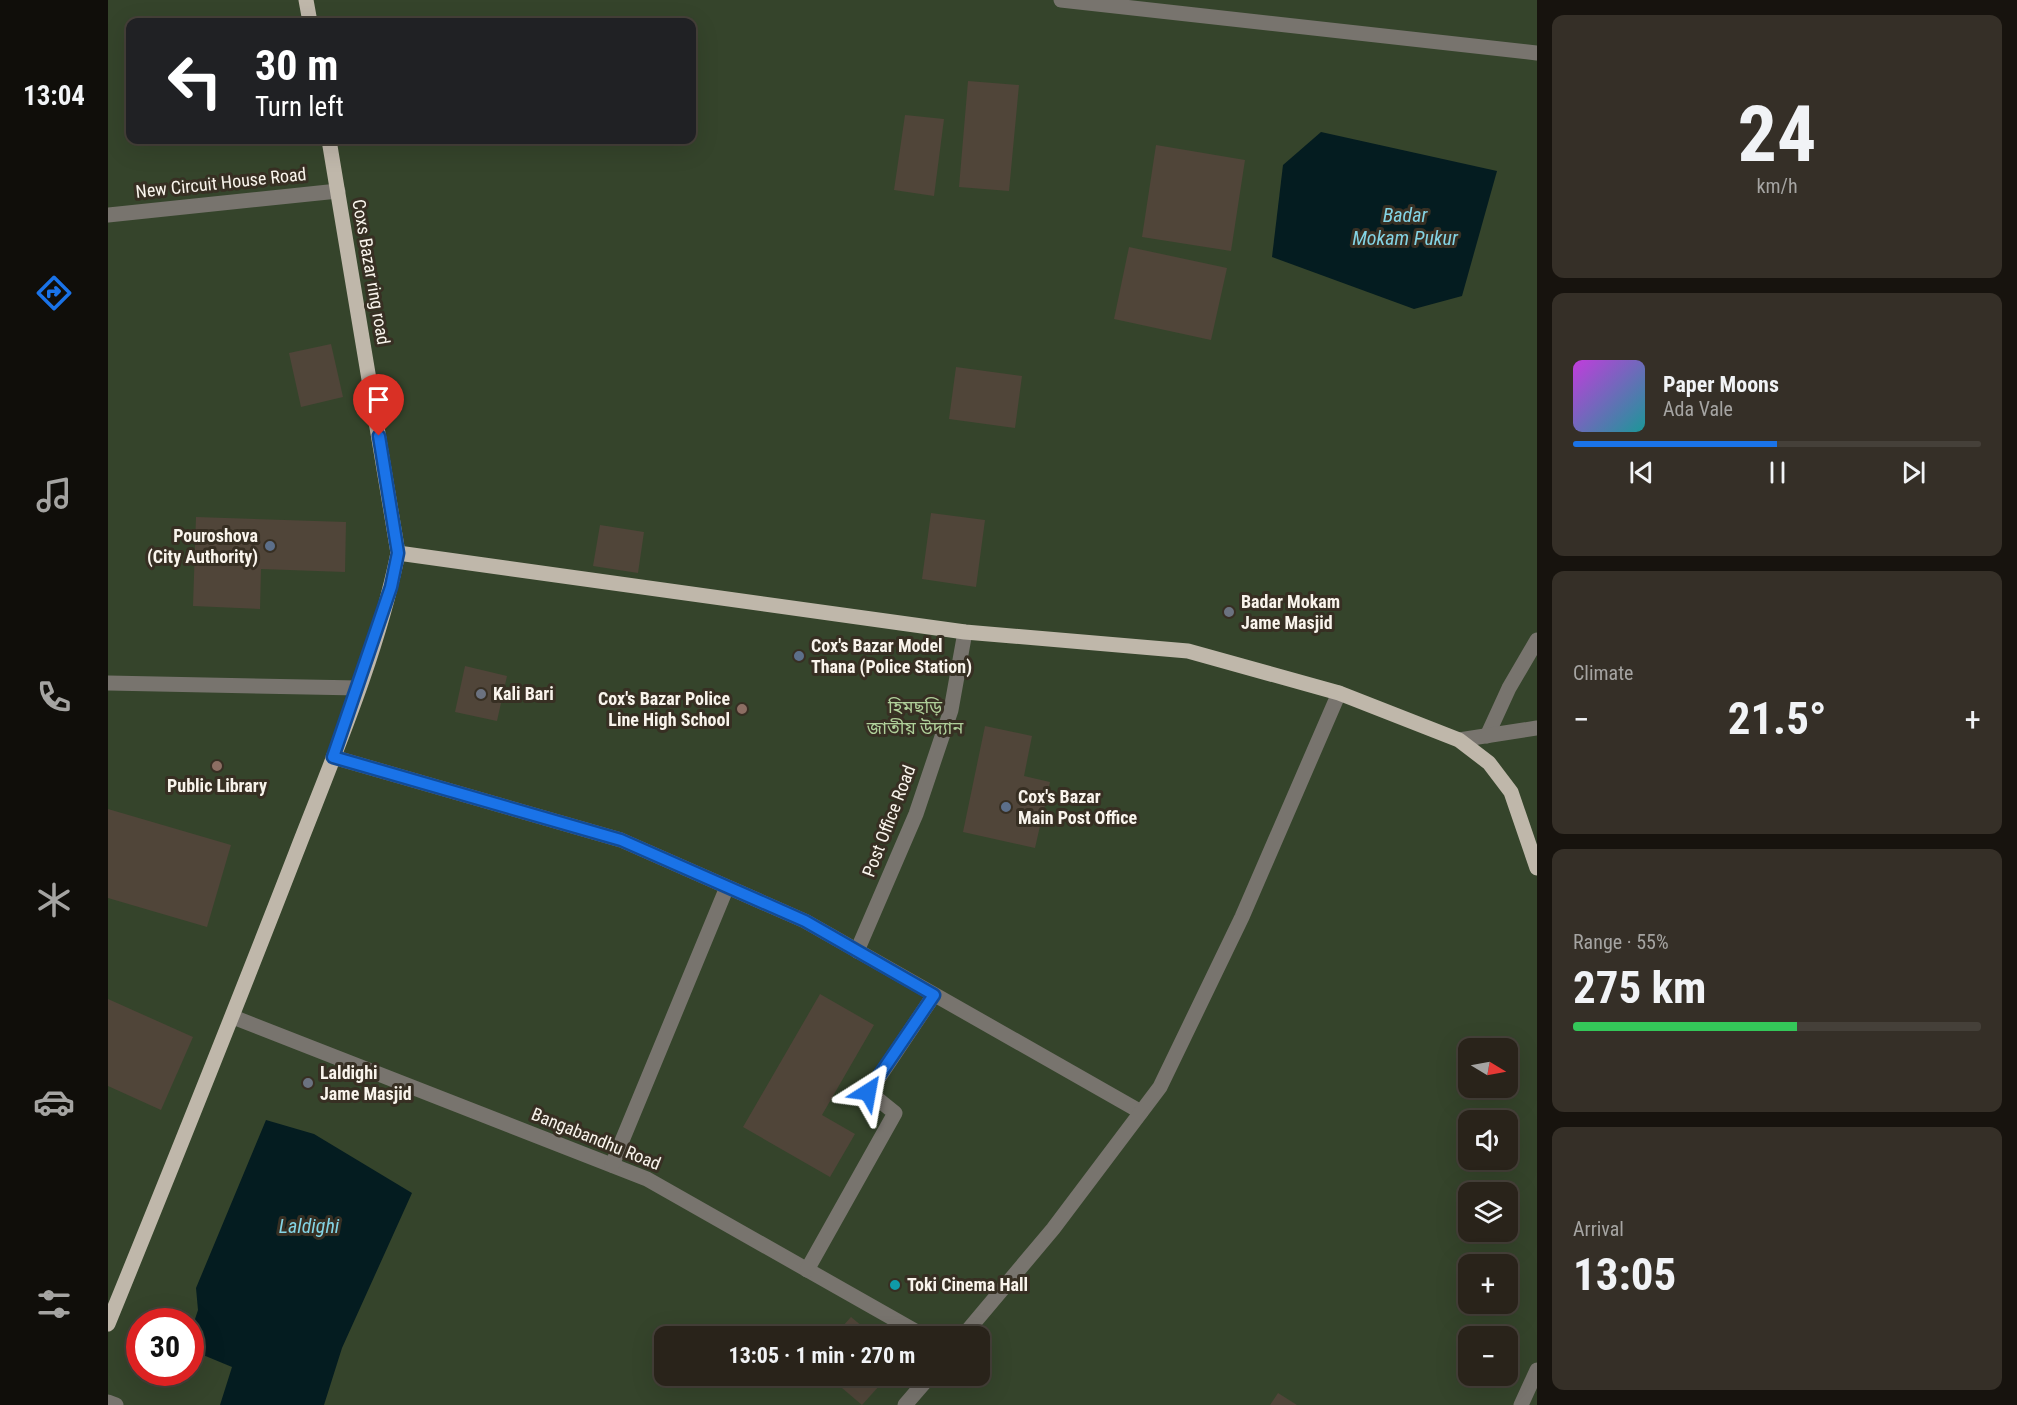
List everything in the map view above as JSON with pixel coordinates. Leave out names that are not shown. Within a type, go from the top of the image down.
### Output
[{"type":"main road","points":[[306,0],[309,18]]},
{"type":"main road","name":"Coxs Bazar ring road","points":[[330,144],[398,553]]},
{"type":"main road","points":[[108,1324],[233,1017],[333,757],[391,587],[398,553],[965,632],[1188,651],[1339,693],[1460,740],[1489,763],[1511,792],[1537,868]]},
{"type":"street","points":[[1061,0],[1537,53]]},
{"type":"street","name":"New Circuit House Road","points":[[108,215],[338,191]]},
{"type":"street","name":"Post Office Road","points":[[857,951],[916,814],[948,720],[965,632]]},
{"type":"street","points":[[1487,736],[1509,688],[1537,640]]},
{"type":"street","points":[[108,683],[358,688]]},
{"type":"street","points":[[971,1326],[1053,1229],[1160,1087],[1242,917],[1339,693]]},
{"type":"street","points":[[1460,740],[1537,728]]},
{"type":"street","points":[[333,757],[621,840],[805,921],[1141,1112]]},
{"type":"street","points":[[612,1165],[727,887]]},
{"type":"street","points":[[807,1270],[895,1113],[868,1092],[934,995]]},
{"type":"street","name":"Bangabandhu Road","points":[[233,1017],[647,1179],[906,1326]]},
{"type":"street","points":[[1521,1405],[1537,1370]]},
{"type":"street","points":[[905,1405],[921,1386]]},
{"type":"street","points":[[1521,1405],[1537,1391]]},
{"type":"street","points":[[108,1402],[116,1405]]},
{"type":"green space","name":"হিমছড়ি জাতীয় উদ্যান","points":[[108,0],[1537,0],[1537,1405],[108,1405]]},
{"type":"water","name":"Badar Mokam Pukur","points":[[1321,132],[1497,171],[1462,296],[1414,309],[1272,257],[1283,165]]},
{"type":"water","name":"Laldighi","points":[[266,1120],[314,1134],[412,1193],[342,1348],[324,1405],[220,1405],[232,1367],[204,1355],[204,1308],[198,1308],[196,1288]]},
{"type":"building","points":[[968,81],[1019,85],[1009,191],[959,187]]},
{"type":"building","points":[[905,115],[944,119],[934,196],[894,190]]},
{"type":"building","points":[[1156,145],[1245,160],[1231,251],[1142,237]]},
{"type":"building","points":[[1129,247],[1227,268],[1211,340],[1114,319]]},
{"type":"building","points":[[331,344],[343,397],[301,407],[289,353]]},
{"type":"building","points":[[956,367],[1022,376],[1015,428],[949,419]]},
{"type":"building","points":[[931,513],[985,520],[976,587],[922,579]]},
{"type":"building","name":"Pouroshova (City Authority)","points":[[196,517],[346,522],[345,572],[261,569],[260,609],[193,606]]},
{"type":"building","points":[[600,525],[644,532],[638,573],[593,566]]},
{"type":"building","name":"Kali Bari","points":[[465,666],[507,676],[497,721],[455,712]]},
{"type":"building","name":"Cox's Bazar Main Post Office","points":[[985,726],[1032,736],[1024,776],[1050,782],[1035,848],[963,832]]},
{"type":"building","points":[[108,809],[231,845],[207,927],[108,898]]},
{"type":"building","points":[[820,994],[874,1025],[822,1115],[855,1134],[830,1177],[743,1127]]},
{"type":"building","points":[[108,999],[193,1037],[161,1110],[108,1086]]},
{"type":"building","points":[[851,1317],[862,1326],[843,1326]]},
{"type":"building","points":[[840,1386],[879,1386],[862,1405]]},
{"type":"building","points":[[1278,1393],[1297,1405],[1270,1405]]},
{"type":"place","name":"Pouroshova (City Authority)","points":[[270,546]]},
{"type":"place","name":"Badar Mokam Jame Masjid","points":[[1229,612]]},
{"type":"place","name":"Cox's Bazar Model Thana (Police Station)","points":[[799,656]]},
{"type":"place","name":"Kali Bari","points":[[481,694]]},
{"type":"place","name":"Cox's Bazar Police Line High School","points":[[742,709]]},
{"type":"place","name":"Public Library","points":[[217,766]]},
{"type":"place","name":"Cox's Bazar Main Post Office","points":[[1006,807]]},
{"type":"place","name":"Laldighi Jame Masjid","points":[[308,1083]]},
{"type":"place","name":"Toki Cinema Hall","points":[[895,1285]]},
{"type":"route","points":[[379,436],[398,553],[391,587],[333,757],[621,840],[805,921],[934,995],[868,1092]]}]
